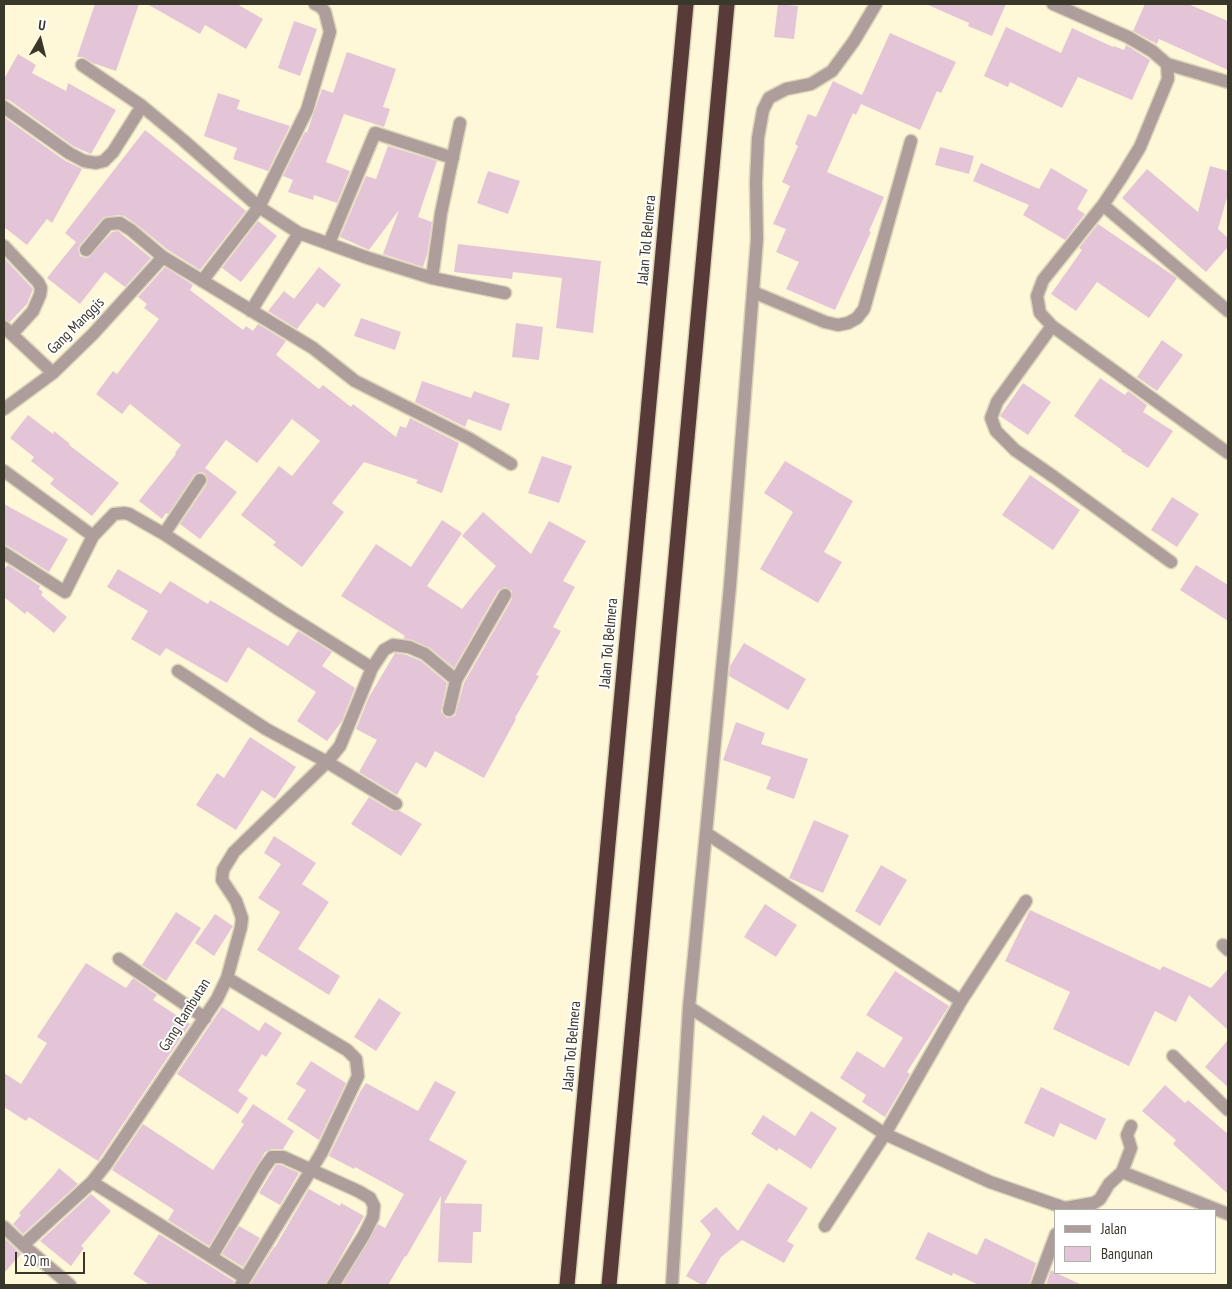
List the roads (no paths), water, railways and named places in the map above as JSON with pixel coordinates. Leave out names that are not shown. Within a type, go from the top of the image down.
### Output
[{"type":"highway","name":"Jalan Tol Belmera","points":[[567,1285],[686,4]]},
{"type":"highway","points":[[610,1285],[727,4]]},
{"type":"street","points":[[202,281],[259,207],[307,110],[330,32],[325,12],[315,4]]},
{"type":"street","points":[[672,1285],[689,1007],[730,586],[757,239],[756,182],[758,138],[763,110],[770,98],[786,89],[811,84],[832,71],[854,41],[876,4]]},
{"type":"street","points":[[1053,4],[1128,37],[1152,50],[1167,64],[1228,82]]},
{"type":"street","points":[[1167,64],[1168,79],[1140,147],[1103,205],[1043,280],[1037,296],[1040,313],[1052,326],[1228,453]]},
{"type":"street","points":[[82,65],[142,106],[259,207],[299,233],[368,258],[432,278],[505,293]]},
{"type":"street","points":[[4,106],[69,153],[84,161],[96,163],[104,161],[113,152],[142,106]]},
{"type":"street","points":[[432,278],[441,213],[460,123]]},
{"type":"street","points":[[330,243],[375,133],[453,158]]},
{"type":"street","points":[[753,292],[825,322],[838,325],[856,318],[864,309],[911,141]]},
{"type":"street","points":[[1103,205],[1228,310]]},
{"type":"street","points":[[86,250],[108,224],[120,222],[163,257],[313,348],[355,381],[470,440],[511,464]]},
{"type":"street","points":[[251,310],[299,233]]},
{"type":"street","points":[[4,246],[38,282],[40,288],[40,295],[32,311],[8,330],[53,373]]},
{"type":"street","name":"Gang Manggis","points":[[4,409],[53,373],[93,334],[163,257]]},
{"type":"street","points":[[1052,326],[997,402],[991,418],[996,431],[1015,450],[1171,562]]},
{"type":"street","points":[[4,471],[93,536]]},
{"type":"street","points":[[164,534],[200,480]]},
{"type":"street","points":[[4,553],[65,592],[93,536],[118,512],[129,514],[164,534],[372,668]]},
{"type":"street","points":[[449,710],[456,680],[505,595]]},
{"type":"street","name":"Gang Rambutan","points":[[23,1245],[92,1182],[112,1156],[217,999],[227,978],[242,918],[236,901],[222,880],[223,870],[234,852],[327,762],[340,746],[372,668],[384,650],[393,645],[408,647],[425,654],[456,680]]},
{"type":"street","points":[[178,671],[266,729],[327,762],[396,804]]},
{"type":"street","points":[[706,833],[961,1001]]},
{"type":"street","points":[[825,1226],[885,1134],[961,1001],[1026,902]]},
{"type":"street","points":[[119,959],[205,1018]]},
{"type":"street","points":[[92,1182],[212,1256],[243,1282],[322,1152],[358,1076],[356,1059],[340,1046],[227,978]]},
{"type":"street","points":[[689,1007],[885,1134],[990,1182],[1065,1209],[1094,1203],[1100,1199],[1108,1184],[1122,1172],[1131,1148],[1127,1135],[1131,1126]]},
{"type":"street","points":[[1173,1056],[1228,1110]]},
{"type":"street","points":[[212,1256],[264,1168],[272,1157],[283,1157],[358,1191],[370,1198],[374,1206],[373,1217],[364,1235],[333,1285]]},
{"type":"street","points":[[1122,1172],[1215,1209]]},
{"type":"street","points":[[4,1227],[70,1285]]},
{"type":"street","points":[[1037,1285],[1054,1239]]}]
